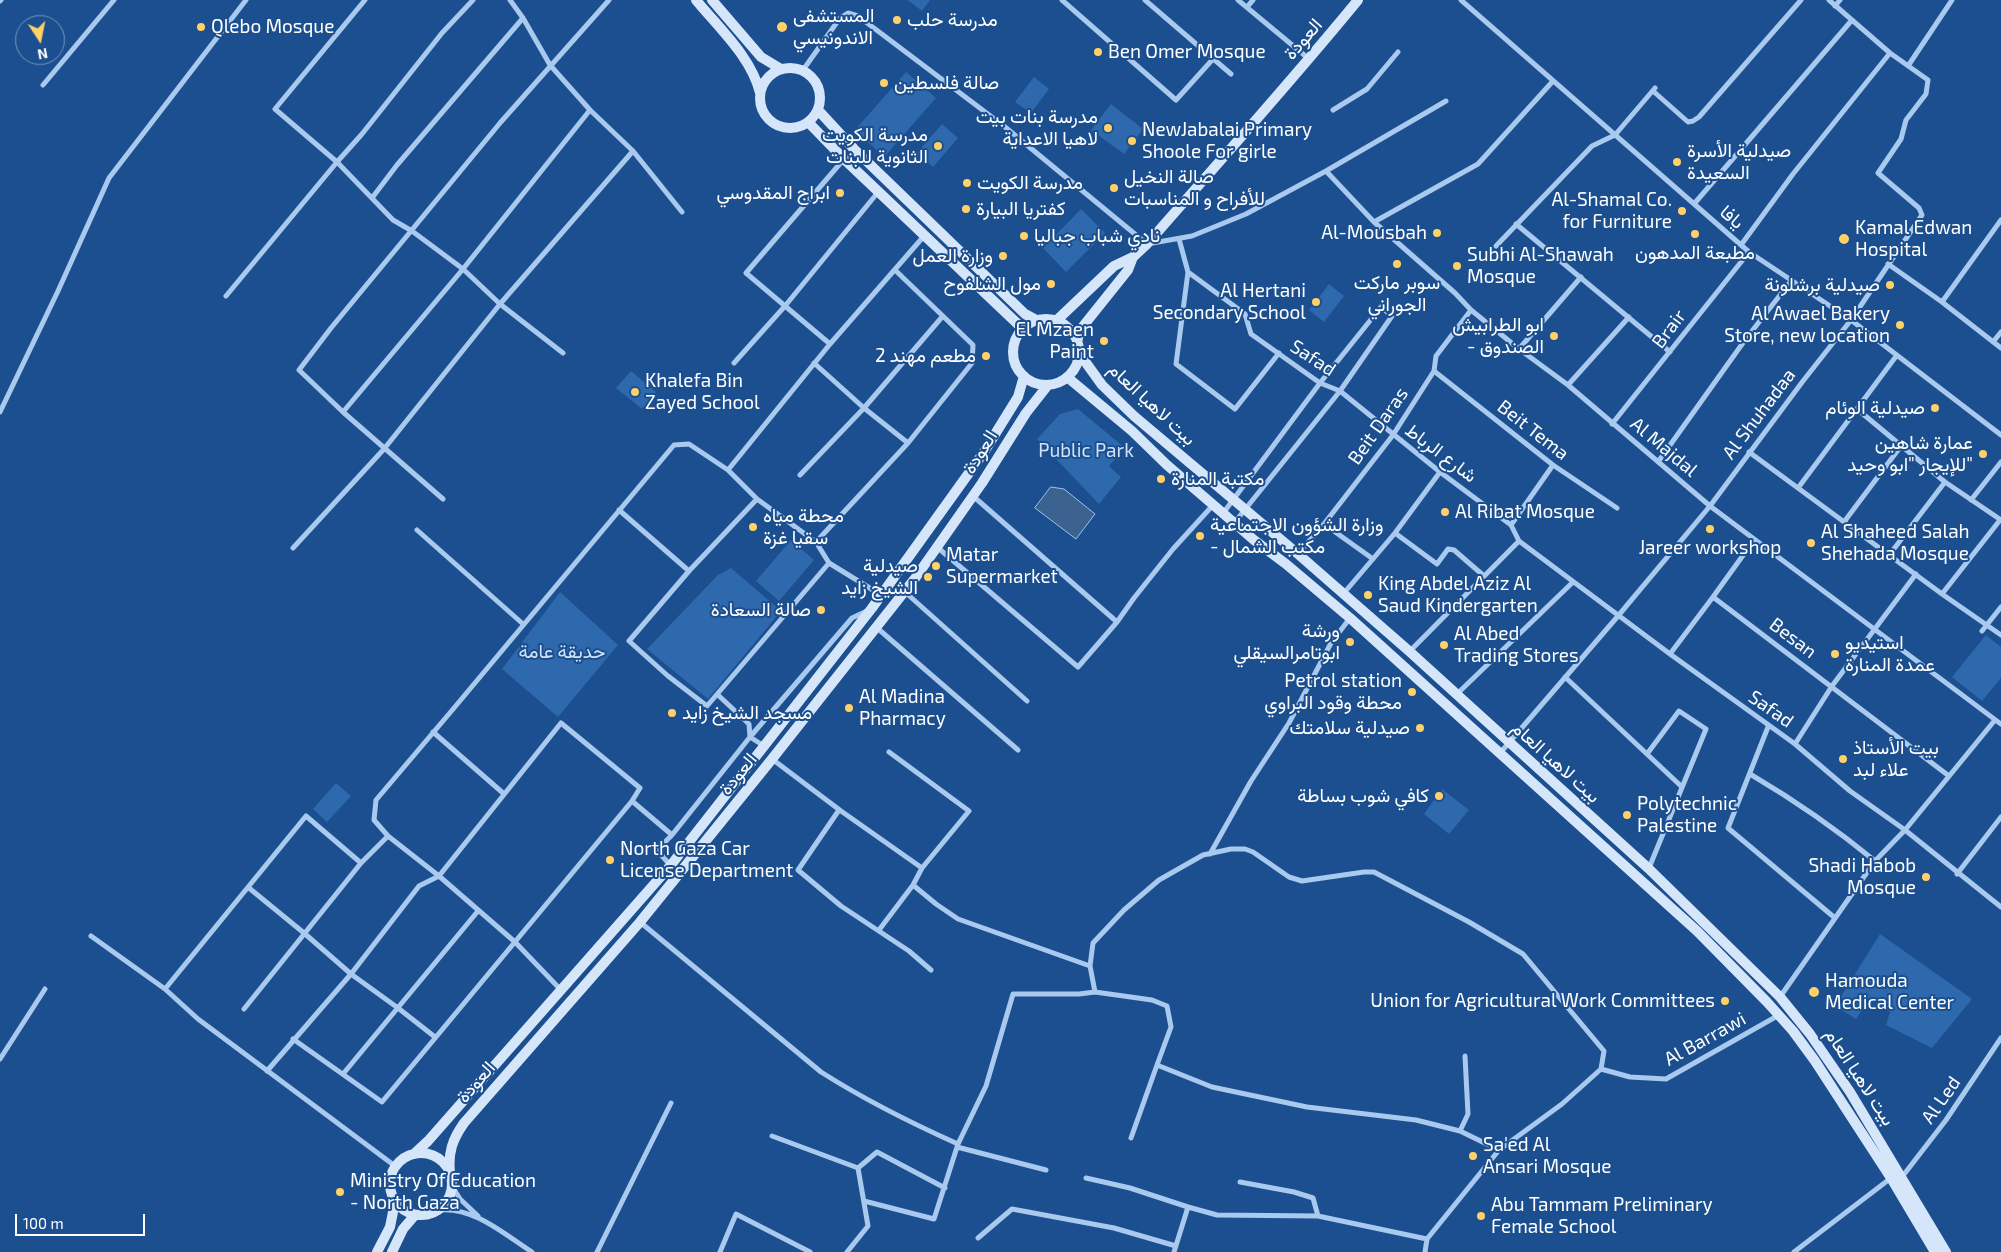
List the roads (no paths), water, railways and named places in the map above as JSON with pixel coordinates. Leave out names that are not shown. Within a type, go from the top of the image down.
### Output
[{"type":"main road","points":[[696,0],[738,51],[757,82],[762,110],[768,119],[776,125],[790,128],[808,122],[818,110],[820,98],[818,87],[812,77],[803,70],[781,69],[766,79],[760,94]]},
{"type":"main road","points":[[712,0],[761,57],[781,69]]},
{"type":"main road","name":"العودة","points":[[1056,321],[1114,266],[1133,257],[1147,244],[1278,93],[1310,59],[1358,0]]},
{"type":"main road","points":[[818,110],[854,150],[1025,314],[1038,321]]},
{"type":"main road","points":[[808,122],[924,236],[1023,329]]},
{"type":"main road","name":"العودة","points":[[1078,342],[1080,330],[1128,270],[1133,257]]},
{"type":"main road","points":[[1038,321],[1056,321],[1068,328],[1078,342],[1077,364],[1067,377],[1058,383],[1048,385],[1032,382],[1024,376],[1015,363],[1015,342],[1023,329],[1038,321]]},
{"type":"main road","name":"بيت لاهيا العام","points":[[1079,353],[1102,385],[1134,416],[1410,651],[1648,868],[1780,997],[1810,1034],[1850,1092],[1946,1252]]},
{"type":"main road","name":"العودة","points":[[414,1154],[428,1141],[671,865],[872,608],[984,452],[1018,397],[1024,376]]},
{"type":"main road","name":"بيت لاهيا العام","points":[[1067,377],[1132,431],[1167,465],[1350,618],[1697,931],[1779,1015],[1815,1061],[1891,1178],[1935,1252]]},
{"type":"main road","name":"العودة","points":[[450,1173],[448,1158],[450,1148],[455,1135],[464,1123],[640,922],[772,759],[937,547],[973,496],[1026,413],[1048,385]]},
{"type":"main road","points":[[377,1252],[390,1227],[395,1202],[389,1187],[390,1176],[395,1166],[402,1159],[414,1154],[424,1153],[437,1158],[450,1173],[452,1186],[448,1199],[438,1210],[427,1215],[415,1215],[395,1202]]},
{"type":"main road","points":[[392,1252],[403,1229],[415,1215]]},
{"type":"street","points":[[43,85],[114,0]]},
{"type":"street","points":[[0,412],[54,300],[109,178],[244,2],[236,0]]},
{"type":"street","points":[[365,0],[275,109],[337,162],[393,220],[412,231],[463,270],[500,304],[563,353]]},
{"type":"street","points":[[226,296],[362,134],[442,33],[472,0]]},
{"type":"street","points":[[510,0],[523,18],[550,66],[590,110],[633,152],[682,212]]},
{"type":"street","points":[[443,499],[384,449],[299,370],[550,66],[609,0]]},
{"type":"street","points":[[1062,0],[1176,100],[1213,59]]},
{"type":"street","points":[[1145,0],[1231,74]]},
{"type":"street","points":[[1238,0],[1310,59]]},
{"type":"street","points":[[1247,7],[1253,0]]},
{"type":"street","name":"يافا","points":[[1461,0],[1749,252],[1851,320],[2001,435]]},
{"type":"street","points":[[1496,246],[1592,146],[1615,135],[1654,90],[1688,122],[1699,117],[1801,0]]},
{"type":"street","points":[[1829,0],[1890,53],[1908,66],[1952,0]]},
{"type":"street","points":[[1835,6],[1840,0]]},
{"type":"street","points":[[803,70],[840,18],[848,13],[858,16],[1005,127],[1147,244],[1179,239],[1213,229],[1246,214],[1326,171],[1446,101]]},
{"type":"street","points":[[372,198],[523,18]]},
{"type":"street","points":[[1694,204],[1852,20]]},
{"type":"street","points":[[1333,110],[1367,89],[1398,52]]},
{"type":"street","points":[[1741,245],[1794,174],[1890,53]]},
{"type":"street","name":"Al Shuhadaa","points":[[1500,752],[1710,506],[1749,452],[1851,320],[1922,215],[1919,208],[1878,173],[1901,139],[1906,120],[1926,94],[1928,80],[1908,66]]},
{"type":"street","points":[[1374,222],[1478,164],[1553,81]]},
{"type":"street","points":[[343,412],[463,270],[590,110]]},
{"type":"street","points":[[293,548],[384,449],[500,304],[633,152]]},
{"type":"street","points":[[830,344],[746,273],[844,158]]},
{"type":"street","name":"Al Majdal","points":[[1326,171],[1374,222],[1455,293],[1471,310],[1568,385],[1710,506],[2001,724]]},
{"type":"street","points":[[734,364],[785,306],[879,191]]},
{"type":"street","points":[[1942,302],[2001,220]]},
{"type":"street","points":[[1516,224],[1670,352]]},
{"type":"street","points":[[728,470],[814,363],[924,236]]},
{"type":"street","points":[[1179,239],[1188,272],[1176,364],[1235,409],[1278,353]]},
{"type":"street","name":"Brair","points":[[1612,424],[1749,252]]},
{"type":"street","points":[[1888,264],[1942,302],[2001,348]]},
{"type":"street","points":[[816,542],[908,443],[972,363],[973,345],[895,270]]},
{"type":"street","name":"Safad","points":[[1188,272],[1245,314],[1251,334],[1320,383],[1340,391]]},
{"type":"street","points":[[1519,349],[1581,278]]},
{"type":"street","points":[[1658,462],[1745,340],[1792,281]]},
{"type":"street","points":[[1224,512],[1320,383],[1381,307],[1392,316],[1340,391],[1235,522]]},
{"type":"street","name":"Beit Daras","points":[[1298,554],[1324,524],[1392,435],[1434,371],[1436,356],[1471,310]]},
{"type":"street","points":[[800,475],[864,408],[942,317]]},
{"type":"street","points":[[1568,385],[1629,317]]},
{"type":"street","points":[[1993,342],[2001,332]]},
{"type":"street","points":[[1798,488],[1897,355]]},
{"type":"street","points":[[814,363],[864,408],[908,443]]},
{"type":"street","name":"Beit Tema","points":[[1434,371],[1554,465],[1617,508]]},
{"type":"street","name":"شارع الرباط","points":[[1340,391],[1392,435],[1511,524],[1519,542]]},
{"type":"street","points":[[1857,409],[1945,482],[2001,520],[1942,594]]},
{"type":"street","points":[[560,989],[515,942],[439,876],[388,836],[374,820],[376,800],[674,445],[689,444],[728,470],[757,499],[816,542],[829,563],[881,595]]},
{"type":"street","points":[[1844,522],[1901,446]]},
{"type":"street","points":[[1749,452],[2001,636]]},
{"type":"street","points":[[1970,500],[2001,462]]},
{"type":"street","points":[[1511,524],[1554,465]]},
{"type":"street","points":[[1344,594],[1395,534],[1440,472]]},
{"type":"street","points":[[1890,554],[1945,482]]},
{"type":"street","points":[[973,496],[1117,622]]},
{"type":"street","points":[[757,499],[689,571],[629,641],[668,676],[707,706],[829,563]]},
{"type":"street","points":[[937,547],[1078,667],[1117,622],[1173,549],[1214,504]]},
{"type":"street","points":[[619,510],[689,571]]},
{"type":"street","points":[[1324,524],[1373,559]]},
{"type":"street","points":[[417,530],[523,624]]},
{"type":"street","points":[[1395,534],[1436,564],[1448,549],[1454,550],[1484,576]]},
{"type":"street","points":[[1670,654],[1754,540]]},
{"type":"street","points":[[1410,651],[1519,542]]},
{"type":"street","name":"Safad","points":[[1519,542],[1768,727],[1795,744],[1850,791],[1905,830],[1957,874],[2001,907]]},
{"type":"street","points":[[1795,744],[1832,686],[1916,574]]},
{"type":"street","points":[[1457,694],[1573,582]]},
{"type":"street","points":[[904,591],[1027,701]]},
{"type":"street","name":"Besan","points":[[1713,597],[1949,776]]},
{"type":"street","points":[[1982,631],[2001,607]]},
{"type":"street","points":[[671,865],[658,850],[750,737],[852,618],[872,608]]},
{"type":"street","points":[[1210,854],[1251,781],[1289,723],[1331,643],[1350,618]]},
{"type":"street","points":[[876,626],[1018,750]]},
{"type":"street","points":[[1565,676],[1682,788]]},
{"type":"street","points":[[718,695],[749,724],[750,737]]},
{"type":"street","points":[[1646,754],[1679,711],[1706,729],[1648,868]]},
{"type":"street","points":[[1780,997],[1874,861],[1905,830],[1995,720]]},
{"type":"street","points":[[267,1071],[293,1039],[350,974],[419,886],[439,876],[503,793],[561,723],[640,788],[632,801],[382,1102],[293,1039]]},
{"type":"street","points":[[1768,727],[1728,828],[1835,918]]},
{"type":"street","points":[[433,732],[503,793]]},
{"type":"street","points":[[750,737],[764,746]]},
{"type":"street","points":[[879,930],[913,885],[922,868],[969,811],[889,752]]},
{"type":"street","points":[[772,759],[838,810],[922,868]]},
{"type":"street","points":[[1750,774],[1800,803],[1850,840],[1874,861]]},
{"type":"street","points":[[632,801],[672,835]]},
{"type":"street","points":[[838,810],[798,870],[841,906],[879,930],[931,970]]},
{"type":"street","points":[[165,989],[306,816],[362,863]]},
{"type":"street","points":[[1957,874],[2001,816]]},
{"type":"street","points":[[244,1009],[362,863],[388,836]]},
{"type":"street","points":[[1095,992],[1090,966],[1093,944],[1124,910],[1159,880],[1204,855],[1236,848],[1245,848],[1289,876],[1302,881],[1374,872],[1469,922],[1523,954],[1604,1051],[1601,1069],[1562,1104],[1499,1150],[1427,1239],[1425,1252]]},
{"type":"street","points":[[913,885],[958,919],[1090,966]]},
{"type":"street","points":[[249,888],[350,974],[398,1008],[435,1038]]},
{"type":"street","points":[[342,1074],[478,911]]},
{"type":"street","points":[[640,922],[821,1072],[851,1092],[958,1146],[1046,1170]]},
{"type":"street","points":[[91,936],[165,989],[198,1019],[395,1166]]},
{"type":"street","points":[[0,1059],[45,989]]},
{"type":"street","points":[[864,1201],[934,1219],[958,1146],[986,1086],[1014,994],[1079,994],[1095,992],[1152,1000],[1166,1006],[1171,1027],[1131,1138]]},
{"type":"street","name":"Al Barrawi","points":[[1601,1069],[1630,1077],[1666,1078],[1779,1015]]},
{"type":"street","name":"Al Led","points":[[1902,1177],[1946,1120],[2001,1038]]},
{"type":"street","points":[[1460,1131],[1468,1114],[1465,1056]]},
{"type":"street","points":[[1157,1065],[1212,1087],[1307,1107],[1416,1120],[1460,1131],[1499,1150]]},
{"type":"street","points":[[597,1252],[671,1103]]},
{"type":"street","points":[[772,1136],[858,1168]]},
{"type":"street","points":[[858,1168],[878,1152],[944,1188]]},
{"type":"street","points":[[848,1252],[868,1226],[858,1168]]},
{"type":"street","points":[[1086,1178],[1130,1188],[1188,1208],[1217,1215],[1318,1216],[1427,1239]]},
{"type":"street","points":[[1794,1252],[1891,1178]]},
{"type":"street","points":[[1240,1182],[1294,1192],[1313,1198],[1318,1216]]},
{"type":"street","points":[[452,1186],[464,1203],[482,1220],[532,1252]]},
{"type":"street","points":[[978,1238],[1012,1208],[1114,1228],[1176,1246]]},
{"type":"street","points":[[1174,1252],[1188,1208]]},
{"type":"street","points":[[438,1210],[456,1210],[482,1220]]},
{"type":"street","points":[[720,1252],[736,1214],[810,1252]]},
{"type":"place","name":"مدرسة حلب","points":[[897,20]]},
{"type":"place","name":"Qlebo Mosque","points":[[201,27]]},
{"type":"place","name":"المستشفى الاندونيسي","points":[[782,27]]},
{"type":"place","name":"Ben Omer Mosque","points":[[1098,52]]},
{"type":"place","name":"صالة فلسطين","points":[[884,83]]},
{"type":"place","name":"مدرسة بنات بيت لاهيا الاعداية","points":[[1108,128]]},
{"type":"place","name":"NewJabalai Primary Shoole For girle","points":[[1132,141]]},
{"type":"place","name":"مدرسة الكويت الثانوية للبنات","points":[[938,146]]},
{"type":"place","name":"صيدلية الأسرة السعيدة","points":[[1677,162]]},
{"type":"place","name":"مدرسة الكويت","points":[[967,183]]},
{"type":"place","name":"صالة النخيل للأفراح و المناسبات","points":[[1114,188]]},
{"type":"place","name":"ابراج المقدوسي","points":[[840,193]]},
{"type":"place","name":"كفتريا البيارة","points":[[966,209]]},
{"type":"place","name":"Al-Shamal Co. for Furniture","points":[[1682,211]]},
{"type":"place","name":"Al-Mousbah","points":[[1437,233]]},
{"type":"place","name":"مطبعة المدهون","points":[[1695,234]]},
{"type":"place","name":"نادي شباب جباليا","points":[[1024,236]]},
{"type":"place","name":"Kamal Edwan Hospital","points":[[1844,239]]},
{"type":"place","name":"وزارة العمل","points":[[1003,256]]},
{"type":"place","name":"سوبر ماركت الجوراني","points":[[1397,264]]},
{"type":"place","name":"Subhi Al-Shawah Mosque","points":[[1457,266]]},
{"type":"place","name":"مول الشلفوح","points":[[1051,284]]},
{"type":"place","name":"صيدلية برشلونة","points":[[1890,285]]},
{"type":"place","name":"Al Hertani Secondary School","points":[[1316,302]]},
{"type":"place","name":"Al Awael Bakery Store, new location","points":[[1900,325]]},
{"type":"place","name":"ابو الطرابيش - الصندوق","points":[[1554,336]]},
{"type":"place","name":"El Mzaen Paint","points":[[1104,341]]},
{"type":"place","name":"مطعم مهند 2","points":[[986,356]]},
{"type":"place","name":"Khalefa Bin Zayed School","points":[[635,392]]},
{"type":"place","name":"صيدلية الوئام","points":[[1935,408]]},
{"type":"place","name":"عمارة شاهين للإيجار \"ابو وحيد\"","points":[[1983,454]]},
{"type":"place","name":"مكتبة المنارة","points":[[1161,479]]},
{"type":"place","name":"Al Ribat Mosque","points":[[1445,512]]},
{"type":"place","name":"محطة مياه سقيا غزة","points":[[753,527]]},
{"type":"place","name":"Jareer workshop","points":[[1710,529]]},
{"type":"place","name":"وزارة الشؤون الاجتماعية - مكتب الشمال","points":[[1200,536]]},
{"type":"place","name":"Al Shaheed Salah Shehada Mosque","points":[[1811,543]]},
{"type":"place","name":"Matar Supermarket","points":[[936,566]]},
{"type":"place","name":"صيدلية الشيخ زايد","points":[[928,577]]},
{"type":"place","name":"King Abdel Aziz Al Saud Kindergarten","points":[[1368,595]]},
{"type":"place","name":"صالة السعادة","points":[[821,610]]},
{"type":"place","name":"ورشة ابوتامرالسيقلي","points":[[1350,642]]},
{"type":"place","name":"Al Abed Trading Stores","points":[[1444,645]]},
{"type":"place","name":"استيديو عمدة المنارة","points":[[1835,654]]},
{"type":"place","name":"Petrol station محطة وقود البراوي","points":[[1412,692]]},
{"type":"place","name":"Al Madina Pharmacy","points":[[849,708]]},
{"type":"place","name":"مسجد الشيخ زايد","points":[[672,713]]},
{"type":"place","name":"صيدلية سلامتك","points":[[1420,728]]},
{"type":"place","name":"بيت الأستاذ علاء لبد","points":[[1843,759]]},
{"type":"place","name":"كافي شوب بساطة","points":[[1439,796]]},
{"type":"place","name":"Polytechnic Palestine","points":[[1627,815]]},
{"type":"place","name":"North Gaza Car License Department","points":[[610,860]]},
{"type":"place","name":"Shadi Habob Mosque","points":[[1926,877]]},
{"type":"place","name":"Hamouda Medical Center","points":[[1814,992]]},
{"type":"place","name":"Union for Agricultural Work Committees","points":[[1725,1001]]},
{"type":"place","name":"Sa'ed Al Ansari Mosque","points":[[1473,1156]]},
{"type":"place","name":"Ministry Of Education - North Gaza","points":[[340,1192]]},
{"type":"place","name":"Abu Tammam Preliminary Female School","points":[[1481,1216]]},
{"type":"park label","name":"Public Park","points":[[1086,451]]},
{"type":"park label","name":"حديقة عامة","points":[[562,652]]}]
